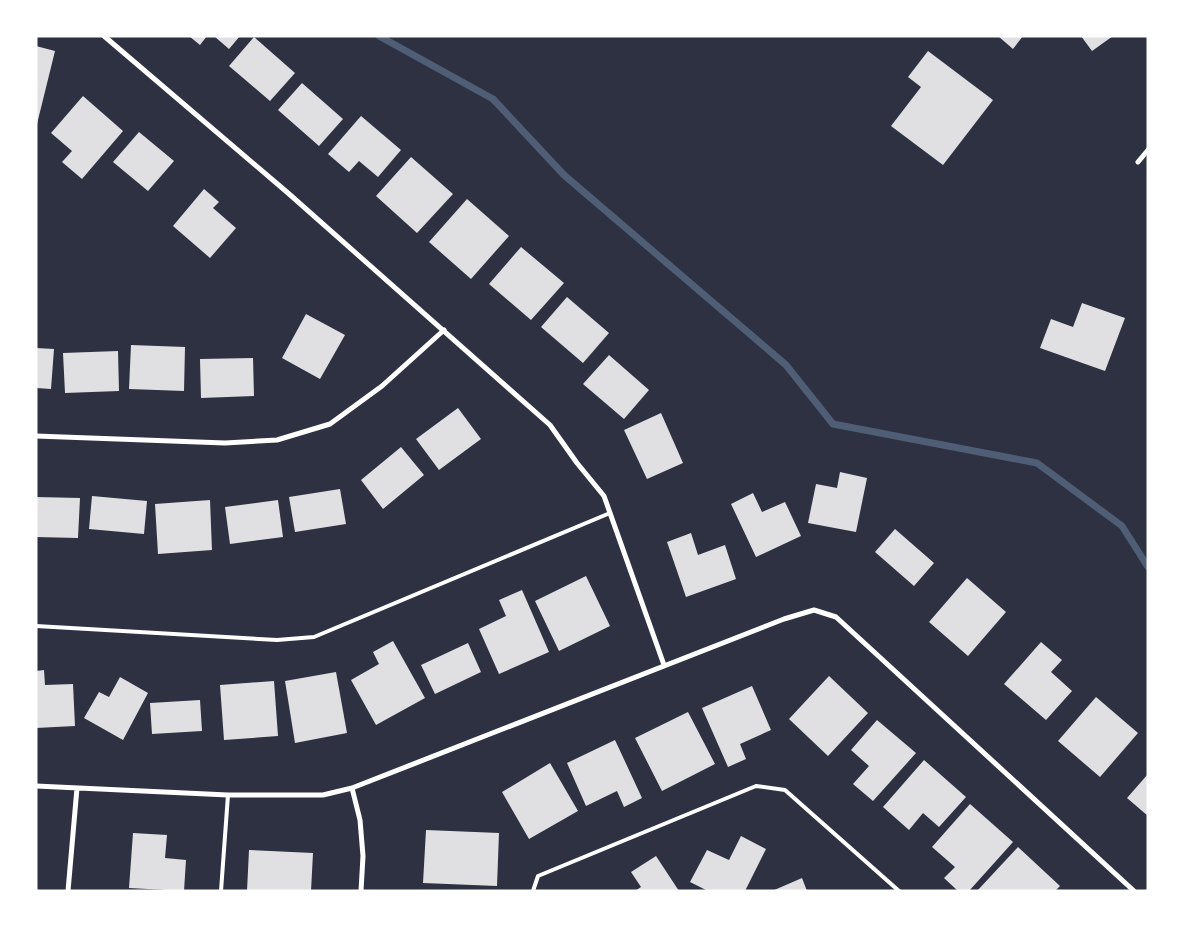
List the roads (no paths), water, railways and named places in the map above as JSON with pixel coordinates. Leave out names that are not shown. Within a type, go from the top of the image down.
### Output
[{"type":"street","points":[[104,36],[288,192],[550,425],[577,463],[604,496],[664,665]]},
{"type":"street","points":[[1138,162],[1148,150]]},
{"type":"street","points":[[36,436],[225,443],[277,440],[330,424],[382,386],[444,330]]},
{"type":"street","points":[[36,786],[228,795],[324,795],[352,788],[664,665],[784,619],[814,610],[836,617],[1134,891]]},
{"type":"street","points":[[68,891],[77,788]]},
{"type":"street","points":[[352,788],[360,820],[363,856],[361,891]]},
{"type":"lane","points":[[36,626],[277,640],[314,637],[610,513]]},
{"type":"lane","points":[[533,891],[538,876],[756,786],[785,790],[899,891]]},
{"type":"lane","points":[[221,891],[228,795]]},
{"type":"waterway","points":[[379,36],[493,99],[564,175],[786,365],[833,424],[1037,463],[1122,526],[1148,567]]}]
